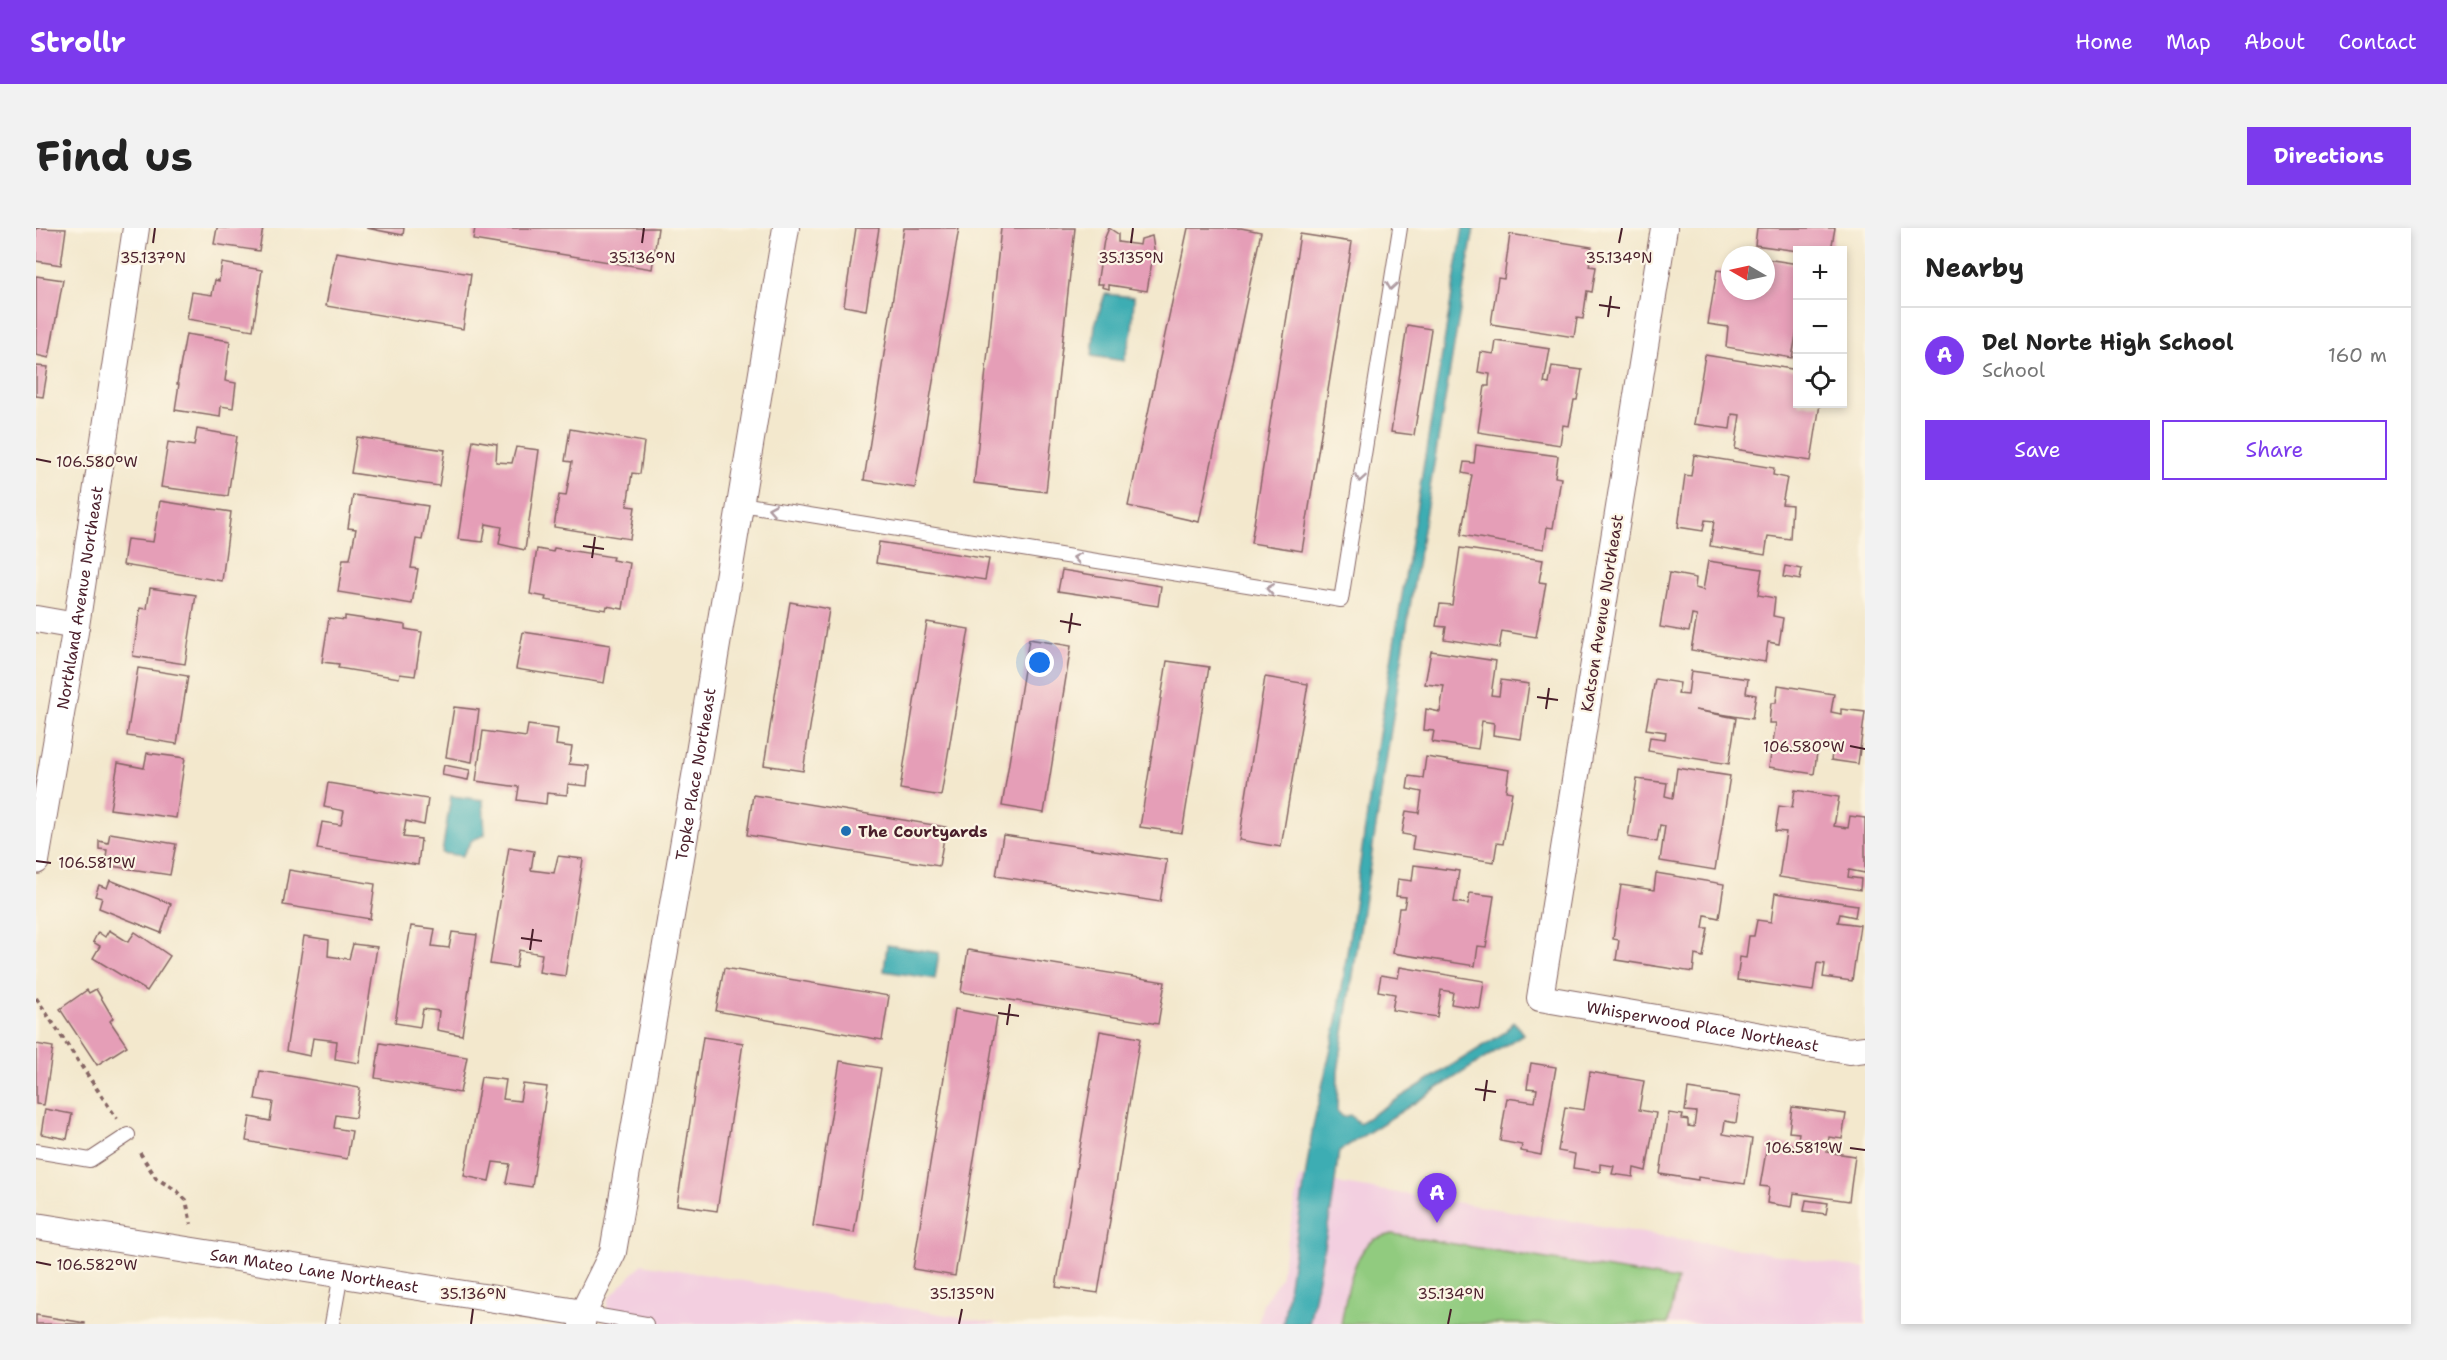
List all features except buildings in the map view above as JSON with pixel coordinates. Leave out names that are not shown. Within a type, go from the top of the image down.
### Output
[{"type":"street","name":"Northland Avenue Northeast","points":[[36,861],[76,626],[136,228]]},
{"type":"street","name":"Topke Place Northeast","points":[[582,1319],[613,1252],[786,228]]},
{"type":"street","name":"Katson Avenue Northeast","points":[[1540,998],[1664,228]]},
{"type":"street","points":[[36,619],[76,626]]},
{"type":"street","name":"Whisperwood Place Northeast","points":[[1540,998],[1849,1051],[1865,1049]]},
{"type":"street","name":"San Mateo Lane Northeast","points":[[36,1226],[341,1274],[582,1319]]},
{"type":"lane","points":[[741,504],[1341,600],[1400,228]]},
{"type":"lane","points":[[36,1151],[90,1160],[128,1136]]},
{"type":"lane","points":[[332,1324],[341,1274]]},
{"type":"lane","points":[[582,1319],[646,1324]]},
{"type":"shaded area","points":[[1300,1177],[1865,1269],[1865,1324],[1258,1324],[1263,1303],[1280,1278]]},
{"type":"shaded area","points":[[642,1264],[1001,1324],[605,1324],[608,1299]]},
{"type":"green space","points":[[1392,1234],[1677,1280],[1668,1324],[1341,1324],[1351,1278],[1360,1256],[1374,1240]]},
{"type":"water","points":[[1463,228],[1474,228],[1412,594],[1338,1072],[1337,1111],[1343,1117],[1350,1115],[1359,1123],[1504,1033],[1514,1022],[1523,1034],[1339,1151],[1332,1205],[1309,1324],[1283,1324],[1313,1126],[1337,1022],[1376,752]]},
{"type":"water","points":[[1105,294],[1134,297],[1132,332],[1124,361],[1092,356],[1095,325]]},
{"type":"water","points":[[451,796],[483,800],[485,835],[472,840],[462,856],[442,853]]},
{"type":"water","points":[[887,945],[939,953],[935,979],[884,971]]},
{"type":"place","name":"The Courtyards","points":[[846,831]]},
{"type":"place","name":"Del Norte High School","points":[[1437,1223]]}]
